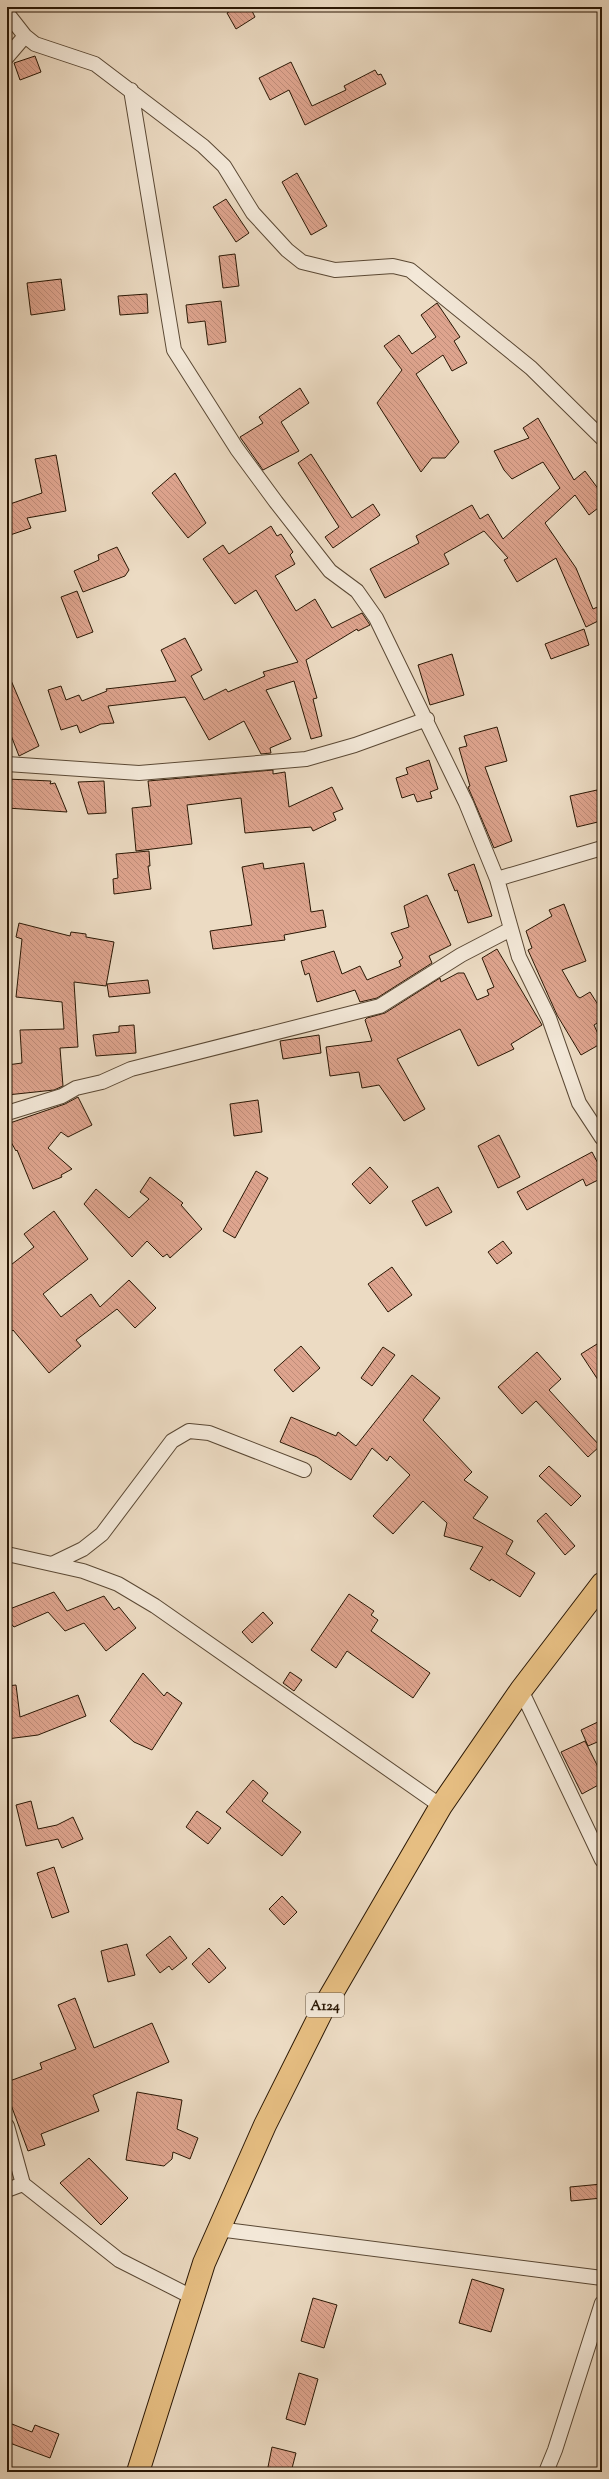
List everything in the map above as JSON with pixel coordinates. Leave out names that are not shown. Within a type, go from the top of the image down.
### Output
[{"type":"highway","name":"A124","points":[[138,2472],[192,2297],[218,2229],[265,2125],[324,2007],[441,1806],[520,1690],[602,1584]]},
{"type":"street","points":[[7,13],[25,36],[45,48],[95,64],[191,137],[224,166],[252,213],[287,250],[302,262],[335,270],[393,266],[410,270],[530,368],[602,438]]},
{"type":"street","points":[[7,57],[25,36]]},
{"type":"street","points":[[131,90],[174,350],[237,449],[276,502],[330,570],[357,591],[376,618],[427,719],[466,803],[497,879],[518,957],[549,1018],[579,1103],[602,1138]]},
{"type":"street","points":[[7,764],[139,773],[306,759],[355,745],[427,719]]},
{"type":"street","points":[[497,879],[602,848]]},
{"type":"street","points":[[7,1113],[62,1096],[76,1088],[102,1082],[131,1069],[380,1006],[461,955],[511,929]]},
{"type":"street","points":[[52,1564],[83,1549],[102,1534],[172,1441],[185,1433],[199,1430],[209,1433],[304,1470]]},
{"type":"street","points":[[7,1554],[83,1571],[118,1584],[155,1606],[441,1806]]},
{"type":"street","points":[[520,1690],[602,1860]]},
{"type":"street","points":[[7,2126],[23,2184],[119,2260],[192,2297]]},
{"type":"street","points":[[7,2190],[23,2184]]},
{"type":"street","points":[[218,2229],[602,2278]]},
{"type":"street","points":[[546,2472],[555,2450],[602,2303]]},
{"type":"building","points":[[237,7],[250,7],[255,17],[236,29],[227,13]]},
{"type":"building","points":[[35,56],[41,72],[20,80],[14,63]]},
{"type":"building","points":[[291,62],[312,106],[346,90],[344,86],[375,70],[378,75],[381,74],[386,84],[305,125],[289,90],[270,100],[259,78]]},
{"type":"building","points":[[297,173],[327,226],[311,235],[282,182]]},
{"type":"building","points":[[226,199],[249,233],[236,242],[213,207]]},
{"type":"building","points":[[235,254],[239,286],[223,288],[219,256]]},
{"type":"building","points":[[61,279],[65,310],[31,315],[27,283]]},
{"type":"building","points":[[147,294],[148,313],[120,315],[118,296]]},
{"type":"building","points":[[221,301],[226,342],[208,345],[205,321],[188,323],[186,305]]},
{"type":"building","points":[[437,303],[460,337],[454,341],[467,363],[452,371],[443,355],[416,374],[459,442],[445,458],[432,458],[421,472],[377,403],[402,370],[384,346],[399,335],[412,354],[436,337],[421,315]]},
{"type":"building","points":[[300,388],[309,403],[281,422],[299,451],[263,470],[240,437],[263,423],[259,417]]},
{"type":"building","points":[[538,418],[574,480],[585,471],[602,494],[602,505],[589,515],[575,495],[545,523],[576,568],[593,609],[602,605],[602,619],[586,627],[556,558],[517,582],[504,560],[508,558],[484,531],[444,554],[449,564],[385,598],[370,569],[419,543],[416,536],[472,505],[480,519],[488,514],[503,539],[560,488],[543,462],[512,479],[504,470],[494,451],[529,438],[523,428]]},
{"type":"building","points":[[311,454],[352,518],[373,504],[380,515],[333,548],[325,537],[339,527],[298,463]]},
{"type":"building","points":[[56,455],[66,511],[27,518],[31,528],[7,536],[7,505],[42,493],[35,459]]},
{"type":"building","points":[[175,473],[206,523],[188,538],[152,493]]},
{"type":"building","points":[[271,526],[277,536],[281,534],[293,552],[290,555],[295,564],[275,576],[296,611],[315,599],[332,628],[362,613],[370,625],[358,631],[357,629],[306,660],[317,698],[313,699],[322,736],[311,739],[294,681],[266,690],[291,739],[270,748],[271,753],[261,754],[244,721],[209,740],[185,697],[108,706],[114,723],[101,724],[80,733],[77,725],[61,730],[48,690],[61,686],[66,700],[79,695],[82,701],[107,691],[106,689],[176,681],[161,650],[185,638],[202,670],[191,676],[204,700],[226,689],[228,692],[265,676],[263,672],[298,662],[256,590],[235,604],[203,559],[223,545],[229,554]]},
{"type":"building","points":[[117,547],[129,570],[125,576],[83,592],[74,571],[99,560],[98,555]]},
{"type":"building","points":[[77,591],[93,632],[77,638],[61,597]]},
{"type":"building","points":[[584,629],[589,645],[551,659],[545,644]]},
{"type":"building","points":[[452,654],[464,695],[430,705],[418,665]]},
{"type":"building","points":[[7,671],[39,746],[19,756],[7,725]]},
{"type":"building","points":[[497,727],[507,761],[485,767],[512,841],[494,848],[468,787],[470,786],[459,748],[467,746],[464,736]]},
{"type":"building","points":[[429,760],[438,789],[430,792],[432,798],[417,802],[414,794],[402,798],[396,778],[408,774],[406,768]]},
{"type":"building","points":[[273,770],[273,774],[285,772],[289,807],[332,787],[343,809],[333,813],[336,820],[313,831],[311,827],[245,833],[241,798],[187,805],[192,844],[136,851],[132,808],[151,806],[148,781]]},
{"type":"building","points":[[7,779],[51,781],[50,784],[55,783],[67,812],[7,808]]},
{"type":"building","points":[[104,781],[106,813],[88,814],[78,782]]},
{"type":"building","points":[[597,790],[602,821],[577,827],[570,796]]},
{"type":"building","points":[[149,851],[150,866],[148,866],[151,889],[114,894],[113,879],[118,878],[116,854]]},
{"type":"building","points":[[263,863],[264,869],[304,863],[311,912],[323,910],[326,927],[284,935],[285,940],[213,949],[210,931],[252,925],[242,867]]},
{"type":"building","points":[[474,864],[492,916],[468,923],[457,890],[455,891],[448,874]]},
{"type":"building","points":[[427,895],[451,945],[429,956],[432,963],[377,998],[360,1002],[355,990],[317,1002],[309,973],[305,975],[301,961],[334,951],[342,974],[360,966],[367,980],[401,966],[399,961],[403,958],[391,933],[409,927],[404,906]]},
{"type":"building","points":[[564,904],[586,961],[562,970],[577,996],[580,998],[590,992],[602,1011],[602,1020],[594,1025],[602,1043],[581,1055],[557,1015],[528,950],[532,948],[526,931],[552,916],[549,910]]},
{"type":"building","points":[[19,923],[70,936],[71,932],[86,934],[86,937],[114,942],[106,986],[74,982],[78,1047],[60,1048],[63,1086],[54,1090],[7,1095],[7,1065],[22,1063],[20,1030],[64,1029],[62,1002],[16,997],[22,939],[16,937]]},
{"type":"building","points":[[497,949],[542,1025],[511,1044],[514,1049],[478,1066],[460,1029],[397,1059],[425,1109],[404,1121],[379,1085],[362,1088],[359,1072],[330,1076],[326,1047],[372,1041],[365,1020],[367,1018],[385,1013],[440,978],[441,982],[458,973],[464,973],[477,1000],[489,995],[487,990],[494,987],[482,958]]},
{"type":"building","points":[[148,980],[150,993],[109,997],[107,984]]},
{"type":"building","points":[[134,1025],[136,1053],[96,1056],[93,1035],[119,1032],[119,1026]]},
{"type":"building","points":[[319,1035],[321,1053],[283,1059],[280,1041]]},
{"type":"building","points":[[78,1097],[92,1125],[68,1137],[61,1132],[48,1148],[72,1169],[61,1175],[62,1177],[33,1189],[17,1150],[16,1151],[7,1135],[7,1124],[65,1104]]},
{"type":"building","points":[[258,1100],[262,1132],[234,1136],[230,1104]]},
{"type":"building","points":[[499,1135],[520,1177],[498,1188],[478,1146]]},
{"type":"building","points":[[592,1152],[602,1171],[602,1178],[586,1186],[583,1179],[527,1210],[517,1192]]},
{"type":"building","points":[[370,1167],[388,1187],[370,1204],[352,1184]]},
{"type":"building","points":[[256,1171],[268,1178],[235,1238],[223,1231]]},
{"type":"building","points":[[150,1177],[183,1203],[181,1205],[202,1229],[170,1258],[167,1254],[163,1257],[147,1241],[132,1257],[84,1204],[96,1189],[129,1218],[149,1199],[140,1192]]},
{"type":"building","points":[[438,1187],[452,1212],[426,1226],[412,1201]]},
{"type":"building","points":[[54,1211],[88,1259],[43,1294],[61,1317],[91,1294],[100,1307],[129,1280],[156,1308],[135,1328],[117,1309],[76,1340],[81,1346],[49,1373],[13,1330],[7,1335],[7,1268],[34,1247],[24,1234]]},
{"type":"building","points":[[503,1241],[512,1253],[497,1264],[488,1252]]},
{"type":"building","points":[[392,1267],[412,1295],[388,1312],[368,1284]]},
{"type":"building","points":[[597,1344],[602,1351],[602,1386],[581,1354]]},
{"type":"building","points":[[301,1346],[320,1368],[293,1392],[274,1370]]},
{"type":"building","points":[[383,1347],[395,1355],[372,1386],[361,1378]]},
{"type":"building","points":[[537,1352],[561,1379],[549,1390],[600,1446],[588,1457],[536,1401],[522,1414],[498,1387]]},
{"type":"building","points":[[412,1375],[440,1398],[423,1420],[472,1472],[464,1480],[488,1497],[473,1518],[513,1541],[506,1554],[535,1573],[520,1597],[491,1579],[490,1581],[470,1569],[483,1547],[444,1536],[447,1523],[423,1501],[393,1534],[373,1516],[410,1475],[390,1456],[387,1461],[372,1448],[351,1480],[317,1457],[280,1442],[291,1417],[336,1436],[338,1432],[356,1446]]},
{"type":"building","points":[[549,1466],[581,1496],[571,1506],[539,1476]]},
{"type":"building","points":[[546,1513],[575,1546],[565,1555],[537,1521]]},
{"type":"building","points":[[54,1592],[67,1611],[104,1596],[114,1610],[119,1607],[136,1628],[106,1651],[84,1623],[65,1631],[48,1612],[14,1627],[7,1619],[7,1610]]},
{"type":"building","points":[[349,1594],[374,1611],[371,1615],[378,1620],[371,1631],[430,1673],[413,1698],[347,1651],[336,1668],[311,1650]]},
{"type":"building","points":[[263,1612],[273,1623],[252,1643],[242,1632]]},
{"type":"building","points":[[290,1672],[302,1680],[294,1691],[283,1683]]},
{"type":"building","points":[[143,1673],[164,1696],[167,1692],[182,1703],[152,1750],[134,1742],[110,1721]]},
{"type":"building","points":[[16,1685],[20,1717],[78,1695],[86,1716],[38,1735],[7,1739],[7,1686]]},
{"type":"building","points":[[602,1720],[602,1740],[588,1746],[581,1730]]},
{"type":"building","points":[[585,1741],[602,1775],[602,1783],[582,1794],[561,1752]]},
{"type":"building","points":[[253,1780],[268,1793],[262,1801],[301,1832],[282,1856],[226,1812]]},
{"type":"building","points":[[31,1801],[38,1829],[57,1825],[73,1817],[83,1839],[62,1848],[58,1839],[26,1846],[16,1805]]},
{"type":"building","points":[[197,1811],[221,1828],[208,1844],[186,1827]]},
{"type":"building","points":[[54,1867],[69,1912],[52,1918],[37,1873]]},
{"type":"building","points":[[282,1896],[297,1912],[284,1925],[269,1909]]},
{"type":"building","points":[[170,1936],[187,1958],[172,1970],[169,1966],[160,1973],[146,1955]]},
{"type":"building","points":[[127,1944],[135,1975],[108,1982],[101,1951]]},
{"type":"building","points":[[209,1948],[226,1968],[209,1983],[192,1964]]},
{"type":"building","points":[[75,1998],[94,2048],[152,2023],[169,2062],[93,2095],[99,2111],[41,2134],[45,2145],[28,2151],[7,2094],[7,2082],[42,2069],[40,2063],[76,2049],[58,2005]]},
{"type":"building","points":[[137,2092],[182,2100],[177,2129],[198,2138],[190,2159],[173,2152],[172,2159],[164,2166],[126,2160]]},
{"type":"building","points":[[89,2158],[128,2198],[101,2225],[60,2183]]},
{"type":"building","points":[[602,2184],[602,2198],[571,2201],[570,2187]]},
{"type":"building","points":[[472,2279],[504,2289],[491,2332],[459,2323]]},
{"type":"building","points":[[313,2298],[337,2305],[324,2348],[301,2341]]},
{"type":"building","points":[[299,2373],[318,2379],[305,2425],[286,2419]]},
{"type":"building","points":[[7,2422],[32,2432],[35,2425],[59,2434],[50,2458],[7,2442]]},
{"type":"building","points":[[272,2447],[296,2453],[291,2472],[267,2472]]}]
